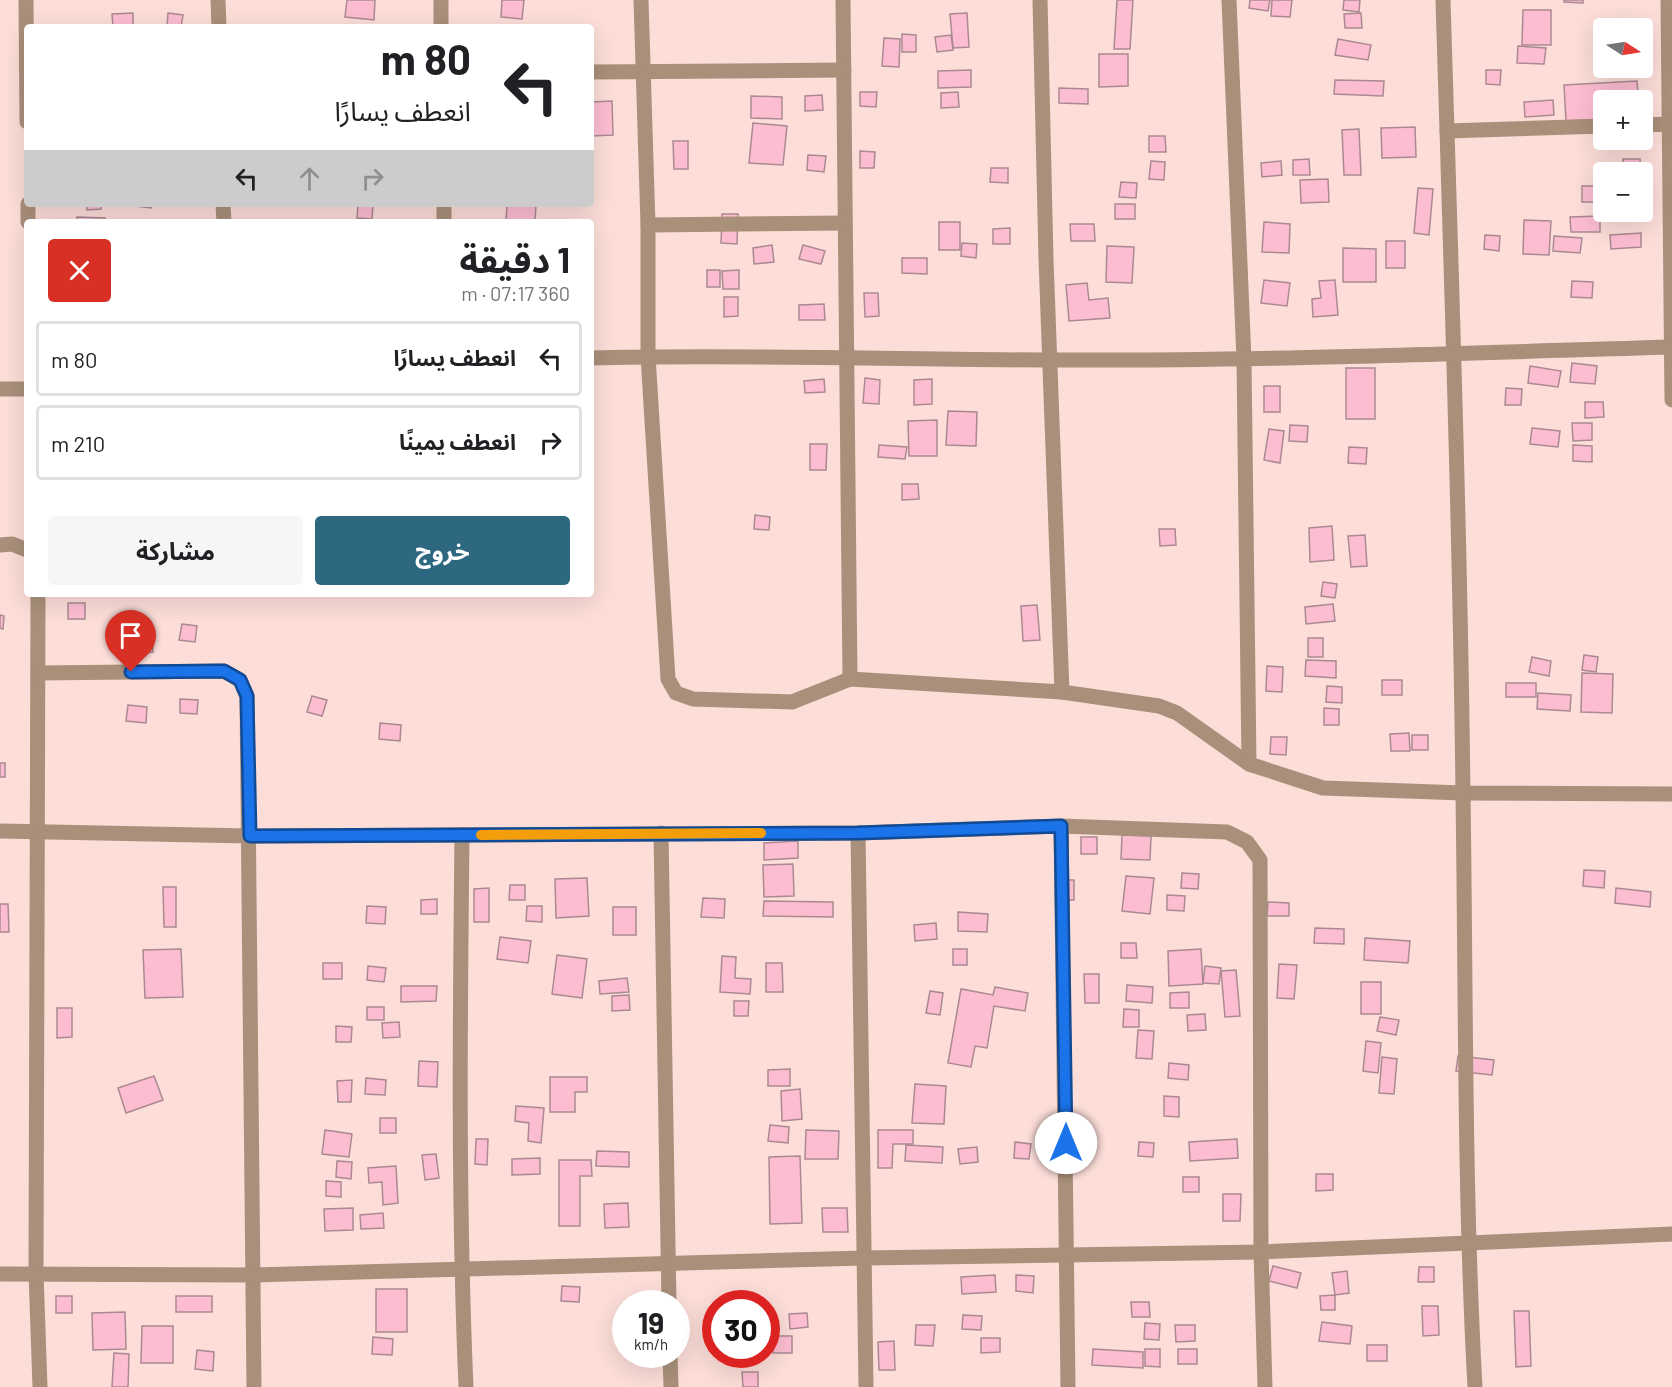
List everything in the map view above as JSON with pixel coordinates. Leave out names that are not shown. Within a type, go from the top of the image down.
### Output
[{"type":"street","points":[[26,0],[26,24]]},
{"type":"street","points":[[218,0],[219,24]]},
{"type":"street","points":[[441,0],[441,24]]},
{"type":"street","points":[[641,0],[648,225],[648,356],[668,679],[676,693],[693,699],[792,702],[850,679],[1062,692],[1168,709],[1249,764],[1323,788],[1463,793],[1672,794]]},
{"type":"street","points":[[843,0],[849,356],[850,679]]},
{"type":"street","points":[[1040,0],[1049,360],[1062,692]]},
{"type":"street","points":[[1229,0],[1244,360],[1249,764]]},
{"type":"street","points":[[1443,0],[1454,354],[1463,793],[1467,1245],[1475,1387]]},
{"type":"street","points":[[1668,0],[1672,400]]},
{"type":"street","points":[[594,72],[844,70]]},
{"type":"street","points":[[1653,125],[1670,124]]},
{"type":"street","points":[[1447,131],[1593,126]]},
{"type":"street","points":[[648,225],[845,223]]},
{"type":"street","points":[[594,358],[849,356],[1049,360],[1244,360],[1672,347]]},
{"type":"street","points":[[0,389],[24,389]]},
{"type":"street","points":[[0,545],[12,544],[24,549]]},
{"type":"street","points":[[38,597],[36,1273],[40,1387]]},
{"type":"street","points":[[38,673],[224,671],[240,680],[247,696],[254,1387]]},
{"type":"street","points":[[0,831],[250,836],[858,833],[1061,826],[1227,832],[1247,842],[1260,860],[1261,1252],[1265,1387]]},
{"type":"street","points":[[1061,826],[1068,1387]]},
{"type":"street","points":[[661,833],[669,1290]]},
{"type":"street","points":[[858,833],[866,1387]]},
{"type":"street","points":[[462,835],[459,1070],[461,1269],[466,1387]]},
{"type":"street","points":[[0,1274],[252,1275],[864,1258],[1261,1252],[1467,1245],[1672,1234]]},
{"type":"street","points":[[670,1368],[671,1387]]},
{"type":"building","points":[[347,0],[375,0],[374,20],[345,17]]},
{"type":"building","points":[[502,0],[524,0],[522,19],[501,17]]},
{"type":"building","points":[[1117,0],[1133,0],[1130,49],[1114,49]]},
{"type":"building","points":[[1250,0],[1270,0],[1268,11],[1249,8]]},
{"type":"building","points":[[1272,0],[1292,0],[1290,17],[1271,16]]},
{"type":"building","points":[[1344,0],[1360,0],[1359,12],[1343,10]]},
{"type":"building","points":[[1564,0],[1583,0],[1583,3],[1564,2]]},
{"type":"building","points":[[1523,10],[1551,10],[1551,45],[1522,45]]},
{"type":"building","points":[[133,13],[133,24],[113,24],[112,14]]},
{"type":"building","points":[[168,13],[183,15],[182,24],[167,24]]},
{"type":"building","points":[[967,13],[969,47],[953,48],[950,14]]},
{"type":"building","points":[[1361,13],[1362,28],[1345,28],[1344,14]]},
{"type":"building","points":[[902,34],[916,35],[916,52],[902,52]]},
{"type":"building","points":[[951,35],[953,50],[937,52],[935,37]]},
{"type":"building","points":[[884,38],[900,39],[899,67],[882,66]]},
{"type":"building","points":[[1338,39],[1371,45],[1368,60],[1335,55]]},
{"type":"building","points":[[1518,46],[1546,48],[1544,64],[1517,63]]},
{"type":"building","points":[[1099,54],[1128,54],[1128,86],[1099,87]]},
{"type":"building","points":[[971,70],[971,87],[938,88],[938,71]]},
{"type":"building","points":[[1486,70],[1501,70],[1500,85],[1486,84]]},
{"type":"building","points":[[1335,80],[1384,81],[1383,96],[1334,94]]},
{"type":"building","points":[[1637,81],[1638,90],[1593,90],[1593,120],[1566,121],[1564,85]]},
{"type":"building","points":[[1059,88],[1088,89],[1088,104],[1059,103]]},
{"type":"building","points":[[860,92],[877,92],[876,107],[860,106]]},
{"type":"building","points":[[958,92],[959,107],[941,108],[941,93]]},
{"type":"building","points":[[822,95],[823,110],[805,111],[805,96]]},
{"type":"building","points":[[751,96],[782,97],[782,119],[751,118]]},
{"type":"building","points":[[1553,100],[1554,115],[1525,117],[1524,102]]},
{"type":"building","points":[[612,101],[613,135],[594,136],[594,102]]},
{"type":"building","points":[[753,123],[787,126],[783,165],[749,163]]},
{"type":"building","points":[[1415,127],[1416,157],[1382,158],[1381,128]]},
{"type":"building","points":[[1359,129],[1361,175],[1344,175],[1342,130]]},
{"type":"building","points":[[1149,136],[1165,136],[1166,152],[1149,152]]},
{"type":"building","points":[[673,141],[688,141],[688,169],[674,169]]},
{"type":"building","points":[[860,151],[875,152],[874,168],[860,168]]},
{"type":"building","points":[[808,155],[826,156],[824,172],[807,170]]},
{"type":"building","points":[[1309,159],[1310,175],[1293,175],[1293,160]]},
{"type":"building","points":[[1623,159],[1640,159],[1640,162],[1623,162]]},
{"type":"building","points":[[1151,161],[1165,162],[1164,180],[1149,179]]},
{"type":"building","points":[[1281,161],[1282,175],[1262,177],[1261,163]]},
{"type":"building","points":[[991,168],[1008,168],[1008,183],[990,182]]},
{"type":"building","points":[[1328,179],[1329,202],[1301,203],[1300,180]]},
{"type":"building","points":[[1121,182],[1137,183],[1136,198],[1119,197]]},
{"type":"building","points":[[1582,186],[1593,186],[1593,202],[1582,202]]},
{"type":"building","points":[[1418,188],[1433,189],[1429,235],[1414,233]]},
{"type":"building","points":[[1115,204],[1135,204],[1135,219],[1115,219]]},
{"type":"building","points":[[87,207],[101,207],[101,209],[87,210]]},
{"type":"building","points":[[358,207],[373,207],[372,219],[357,218]]},
{"type":"building","points":[[507,207],[536,207],[535,219],[506,219]]},
{"type":"building","points":[[722,214],[738,214],[737,244],[721,243]]},
{"type":"building","points":[[1593,216],[1593,222],[1600,222],[1600,232],[1571,232],[1570,217]]},
{"type":"building","points":[[77,217],[105,218],[105,219],[77,219]]},
{"type":"building","points":[[1524,220],[1551,221],[1549,255],[1523,254]]},
{"type":"building","points":[[939,222],[960,222],[960,250],[939,250]]},
{"type":"building","points":[[1264,222],[1290,224],[1289,253],[1262,252]]},
{"type":"building","points":[[1070,224],[1094,224],[1095,241],[1071,241]]},
{"type":"building","points":[[1010,228],[1010,244],[993,244],[993,229]]},
{"type":"building","points":[[1641,233],[1641,247],[1611,249],[1610,235]]},
{"type":"building","points":[[1485,235],[1500,236],[1499,251],[1484,249]]},
{"type":"building","points":[[1554,236],[1582,238],[1580,253],[1553,251]]},
{"type":"building","points":[[1386,241],[1405,241],[1405,268],[1386,268]]},
{"type":"building","points":[[962,243],[977,244],[976,258],[961,256]]},
{"type":"building","points":[[772,245],[774,262],[754,264],[753,248]]},
{"type":"building","points":[[803,245],[825,251],[821,264],[799,259]]},
{"type":"building","points":[[1107,246],[1134,247],[1132,283],[1106,282]]},
{"type":"building","points":[[1343,248],[1376,249],[1376,282],[1343,282]]},
{"type":"building","points":[[902,258],[927,258],[927,274],[902,273]]},
{"type":"building","points":[[707,270],[720,270],[720,287],[707,287]]},
{"type":"building","points":[[739,270],[739,289],[723,289],[722,271]]},
{"type":"building","points":[[1264,280],[1290,283],[1287,306],[1261,303]]},
{"type":"building","points":[[1335,280],[1338,315],[1313,317],[1312,299],[1321,298],[1319,281]]},
{"type":"building","points":[[1572,281],[1593,282],[1592,298],[1571,297]]},
{"type":"building","points":[[1087,283],[1089,300],[1108,298],[1110,318],[1069,321],[1066,285]]},
{"type":"building","points":[[864,293],[878,293],[879,316],[865,317]]},
{"type":"building","points":[[724,297],[738,297],[738,316],[724,317]]},
{"type":"building","points":[[824,304],[825,320],[799,320],[799,305]]},
{"type":"building","points":[[1572,363],[1597,366],[1595,384],[1570,382]]},
{"type":"building","points":[[1530,366],[1561,371],[1558,387],[1528,383]]},
{"type":"building","points":[[1346,368],[1375,368],[1375,419],[1346,419]]},
{"type":"building","points":[[865,378],[880,380],[879,404],[863,403]]},
{"type":"building","points":[[824,379],[825,392],[805,393],[804,381]]},
{"type":"building","points":[[932,379],[932,404],[914,405],[914,380]]},
{"type":"building","points":[[1264,386],[1280,386],[1280,412],[1264,412]]},
{"type":"building","points":[[1506,388],[1522,389],[1521,405],[1505,405]]},
{"type":"building","points":[[1585,402],[1603,402],[1604,417],[1585,418]]},
{"type":"building","points":[[948,411],[977,412],[976,446],[946,445]]},
{"type":"building","points":[[937,420],[937,456],[909,456],[908,421]]},
{"type":"building","points":[[1572,423],[1592,423],[1592,440],[1573,441]]},
{"type":"building","points":[[1290,425],[1308,426],[1307,442],[1289,441]]},
{"type":"building","points":[[1532,428],[1560,431],[1558,447],[1530,444]]},
{"type":"building","points":[[1269,429],[1284,431],[1280,463],[1264,460]]},
{"type":"building","points":[[810,444],[827,444],[826,470],[810,470]]},
{"type":"building","points":[[879,445],[907,447],[905,459],[878,457]]},
{"type":"building","points":[[1573,445],[1592,446],[1592,462],[1573,461]]},
{"type":"building","points":[[1349,447],[1367,448],[1366,464],[1348,463]]},
{"type":"building","points":[[902,484],[918,484],[919,499],[902,500]]},
{"type":"building","points":[[755,515],[770,517],[769,530],[754,529]]},
{"type":"building","points":[[1332,526],[1334,560],[1310,562],[1309,528]]},
{"type":"building","points":[[1159,529],[1175,529],[1176,545],[1160,546]]},
{"type":"building","points":[[1365,535],[1367,566],[1351,567],[1348,536]]},
{"type":"building","points":[[1323,582],[1337,584],[1335,598],[1321,596]]},
{"type":"building","points":[[68,603],[85,603],[85,619],[68,619]]},
{"type":"building","points":[[1333,604],[1335,621],[1306,624],[1305,607]]},
{"type":"building","points":[[1037,605],[1040,640],[1023,641],[1021,606]]},
{"type":"building","points":[[0,615],[4,616],[3,629],[0,628]]},
{"type":"building","points":[[182,624],[197,626],[195,642],[179,640]]},
{"type":"building","points":[[152,638],[153,652],[125,654],[124,640]]},
{"type":"building","points":[[1308,638],[1323,638],[1323,657],[1308,657]]},
{"type":"building","points":[[1584,655],[1598,657],[1596,672],[1582,670]]},
{"type":"building","points":[[1532,657],[1551,661],[1549,676],[1529,672]]},
{"type":"building","points":[[1306,660],[1336,661],[1336,678],[1305,676]]},
{"type":"building","points":[[1267,666],[1283,667],[1282,692],[1266,691]]},
{"type":"building","points":[[1582,673],[1613,674],[1612,713],[1581,712]]},
{"type":"building","points":[[1382,680],[1402,680],[1402,695],[1382,695]]},
{"type":"building","points":[[1506,683],[1536,683],[1536,697],[1506,697]]},
{"type":"building","points":[[1327,686],[1342,687],[1342,703],[1326,702]]},
{"type":"building","points":[[1538,693],[1571,695],[1570,711],[1537,709]]},
{"type":"building","points":[[312,696],[327,700],[322,716],[307,712]]},
{"type":"building","points":[[180,699],[198,700],[197,714],[180,713]]},
{"type":"building","points":[[128,705],[147,707],[146,723],[126,721]]},
{"type":"building","points":[[1324,708],[1339,709],[1339,725],[1324,725]]},
{"type":"building","points":[[380,723],[401,725],[400,741],[379,739]]},
{"type":"building","points":[[1409,733],[1410,751],[1391,751],[1390,734]]},
{"type":"building","points":[[1412,735],[1428,735],[1428,750],[1412,750]]},
{"type":"building","points":[[1271,737],[1287,737],[1286,755],[1270,754]]},
{"type":"building","points":[[0,763],[5,763],[5,777],[0,777]]},
{"type":"building","points":[[1122,835],[1151,836],[1150,860],[1121,859]]},
{"type":"building","points":[[1081,837],[1097,837],[1097,854],[1081,854]]},
{"type":"building","points":[[798,841],[798,858],[764,860],[764,843]]},
{"type":"building","points":[[793,864],[794,896],[764,897],[763,865]]},
{"type":"building","points":[[1584,870],[1605,871],[1604,888],[1583,886]]},
{"type":"building","points":[[1182,873],[1199,874],[1198,889],[1181,888]]},
{"type":"building","points":[[1126,876],[1154,878],[1150,914],[1122,911]]},
{"type":"building","points":[[587,878],[589,916],[556,918],[555,879]]},
{"type":"building","points":[[1065,880],[1074,880],[1074,900],[1065,900]]},
{"type":"building","points":[[510,885],[525,885],[525,900],[509,900]]},
{"type":"building","points":[[163,887],[176,887],[176,927],[164,927]]},
{"type":"building","points":[[489,888],[489,922],[474,922],[474,889]]},
{"type":"building","points":[[1616,888],[1651,892],[1650,907],[1615,903]]},
{"type":"building","points":[[1167,895],[1185,896],[1184,911],[1167,910]]},
{"type":"building","points":[[703,898],[725,899],[724,918],[701,917]]},
{"type":"building","points":[[437,899],[437,914],[421,914],[421,900]]},
{"type":"building","points":[[764,901],[833,902],[833,917],[763,916]]},
{"type":"building","points":[[1268,902],[1289,903],[1289,916],[1267,916]]},
{"type":"building","points":[[0,904],[8,904],[9,932],[0,932]]},
{"type":"building","points":[[367,906],[386,907],[385,924],[366,923]]},
{"type":"building","points":[[527,906],[542,906],[542,922],[526,921]]},
{"type":"building","points":[[613,907],[636,907],[636,935],[613,935]]},
{"type":"building","points":[[958,912],[988,914],[987,932],[958,931]]},
{"type":"building","points":[[936,923],[937,939],[915,941],[914,925]]},
{"type":"building","points":[[1315,928],[1344,929],[1344,944],[1314,943]]},
{"type":"building","points":[[500,937],[531,941],[528,963],[497,959]]},
{"type":"building","points":[[1365,938],[1410,941],[1408,963],[1364,960]]},
{"type":"building","points":[[1121,943],[1136,943],[1137,958],[1121,958]]},
{"type":"building","points":[[181,949],[183,997],[145,998],[143,950]]},
{"type":"building","points":[[953,949],[967,949],[967,965],[953,965]]},
{"type":"building","points":[[1201,949],[1203,984],[1169,986],[1168,951]]},
{"type":"building","points":[[557,955],[587,959],[582,998],[552,994]]},
{"type":"building","points":[[722,956],[736,957],[735,978],[751,979],[750,994],[720,992]]},
{"type":"building","points":[[323,963],[342,963],[342,979],[323,979]]},
{"type":"building","points":[[766,963],[782,963],[783,992],[766,992]]},
{"type":"building","points":[[1279,964],[1297,965],[1294,999],[1277,998]]},
{"type":"building","points":[[368,966],[386,968],[384,982],[367,980]]},
{"type":"building","points":[[1205,966],[1221,968],[1219,984],[1203,983]]},
{"type":"building","points":[[1236,970],[1240,1016],[1225,1017],[1221,971]]},
{"type":"building","points":[[1084,974],[1099,974],[1099,1003],[1085,1003]]},
{"type":"building","points":[[627,978],[629,992],[600,994],[599,981]]},
{"type":"building","points":[[1361,982],[1381,982],[1381,1014],[1361,1014]]},
{"type":"building","points":[[1127,985],[1153,987],[1152,1003],[1126,1001]]},
{"type":"building","points":[[401,986],[437,986],[436,1001],[401,1002]]},
{"type":"building","points":[[995,987],[1028,993],[1025,1011],[994,1006],[987,1048],[975,1046],[971,1067],[948,1063],[961,989],[993,995]]},
{"type":"building","points":[[930,991],[943,993],[940,1015],[926,1013]]},
{"type":"building","points":[[1189,992],[1189,1008],[1170,1008],[1170,993]]},
{"type":"building","points":[[629,995],[630,1010],[612,1011],[612,996]]},
{"type":"building","points":[[734,1001],[749,1001],[748,1016],[734,1016]]},
{"type":"building","points":[[367,1007],[384,1007],[384,1020],[367,1020]]},
{"type":"building","points":[[57,1008],[72,1008],[72,1037],[57,1038]]},
{"type":"building","points":[[1124,1009],[1139,1010],[1139,1027],[1123,1027]]},
{"type":"building","points":[[1205,1014],[1206,1030],[1188,1031],[1187,1015]]},
{"type":"building","points":[[1380,1017],[1399,1020],[1396,1035],[1377,1031]]},
{"type":"building","points":[[399,1022],[400,1037],[383,1038],[382,1023]]},
{"type":"building","points":[[336,1026],[352,1027],[351,1042],[336,1042]]},
{"type":"building","points":[[1138,1030],[1154,1031],[1152,1059],[1136,1058]]},
{"type":"building","points":[[1366,1041],[1381,1043],[1378,1073],[1363,1071]]},
{"type":"building","points":[[1458,1056],[1494,1060],[1492,1075],[1456,1071]]},
{"type":"building","points":[[1382,1057],[1397,1059],[1394,1094],[1379,1093]]},
{"type":"building","points":[[419,1061],[438,1062],[437,1087],[418,1086]]},
{"type":"building","points":[[1169,1063],[1189,1065],[1188,1080],[1168,1078]]},
{"type":"building","points":[[790,1069],[790,1086],[768,1086],[768,1070]]},
{"type":"building","points":[[154,1076],[163,1100],[126,1113],[118,1088]]},
{"type":"building","points":[[550,1077],[587,1077],[587,1092],[575,1092],[575,1112],[550,1112]]},
{"type":"building","points":[[366,1078],[386,1080],[385,1095],[365,1094]]},
{"type":"building","points":[[352,1080],[351,1102],[338,1102],[337,1081]]},
{"type":"building","points":[[915,1084],[946,1086],[944,1124],[912,1123]]},
{"type":"building","points":[[800,1089],[802,1119],[782,1121],[781,1091]]},
{"type":"building","points":[[1164,1096],[1179,1097],[1179,1117],[1164,1116]]},
{"type":"building","points":[[516,1106],[544,1108],[541,1143],[528,1141],[529,1123],[515,1121]]},
{"type":"building","points":[[380,1118],[396,1118],[396,1133],[380,1133]]},
{"type":"building","points":[[770,1125],[789,1127],[788,1143],[768,1141]]},
{"type":"building","points":[[325,1130],[352,1134],[349,1157],[322,1154]]},
{"type":"building","points":[[806,1130],[839,1131],[838,1159],[805,1159]]},
{"type":"building","points":[[878,1130],[913,1130],[913,1144],[893,1144],[892,1168],[878,1168]]},
{"type":"building","points":[[476,1139],[488,1139],[487,1165],[475,1164]]},
{"type":"building","points":[[1237,1139],[1238,1158],[1190,1161],[1189,1142]]},
{"type":"building","points":[[1015,1142],[1031,1144],[1029,1159],[1014,1158]]},
{"type":"building","points":[[1139,1142],[1154,1143],[1153,1157],[1138,1156]]},
{"type":"building","points":[[906,1145],[943,1147],[942,1163],[905,1161]]},
{"type":"building","points":[[977,1147],[978,1162],[960,1164],[958,1149]]},
{"type":"building","points":[[597,1151],[629,1152],[629,1167],[596,1166]]},
{"type":"building","points":[[436,1154],[439,1178],[425,1180],[422,1155]]},
{"type":"building","points":[[800,1156],[802,1223],[770,1224],[769,1157]]},
{"type":"building","points":[[540,1158],[540,1174],[512,1175],[512,1159]]},
{"type":"building","points":[[559,1160],[591,1160],[592,1176],[580,1176],[580,1226],[559,1226]]},
{"type":"building","points":[[337,1161],[352,1162],[351,1179],[336,1177]]},
{"type":"building","points":[[396,1166],[398,1203],[383,1205],[382,1182],[369,1183],[368,1168]]},
{"type":"building","points":[[1316,1174],[1333,1174],[1333,1190],[1316,1191]]},
{"type":"building","points":[[1183,1177],[1199,1177],[1199,1192],[1183,1192]]},
{"type":"building","points":[[326,1181],[341,1182],[341,1197],[326,1196]]},
{"type":"building","points":[[1223,1194],[1241,1194],[1240,1221],[1223,1221]]},
{"type":"building","points":[[628,1203],[629,1227],[605,1228],[604,1204]]},
{"type":"building","points":[[353,1208],[353,1230],[325,1231],[324,1209]]},
{"type":"building","points":[[822,1208],[847,1208],[848,1232],[823,1232]]},
{"type":"building","points":[[383,1213],[384,1228],[361,1229],[360,1215]]},
{"type":"building","points":[[1273,1266],[1301,1273],[1297,1288],[1269,1281]]},
{"type":"building","points":[[1419,1267],[1434,1267],[1434,1282],[1418,1282]]},
{"type":"building","points":[[1347,1271],[1349,1293],[1335,1295],[1332,1273]]},
{"type":"building","points":[[995,1275],[996,1292],[962,1294],[961,1277]]},
{"type":"building","points":[[1016,1275],[1034,1276],[1033,1293],[1016,1291]]},
{"type":"building","points":[[562,1286],[580,1287],[579,1302],[561,1301]]},
{"type":"building","points":[[376,1289],[407,1289],[407,1332],[376,1332]]},
{"type":"building","points":[[1335,1295],[1335,1310],[1321,1310],[1320,1296]]},
{"type":"building","points":[[56,1296],[72,1296],[72,1313],[56,1313]]},
{"type":"building","points":[[176,1296],[212,1296],[212,1312],[176,1312]]},
{"type":"building","points":[[1131,1302],[1149,1302],[1150,1317],[1132,1317]]},
{"type":"building","points":[[1422,1306],[1438,1306],[1439,1335],[1423,1336]]},
{"type":"building","points":[[1514,1311],[1529,1311],[1531,1366],[1516,1367]]},
{"type":"building","points":[[125,1312],[126,1349],[93,1350],[92,1313]]},
{"type":"building","points":[[807,1313],[808,1327],[790,1329],[789,1314]]},
{"type":"building","points":[[963,1315],[982,1316],[981,1330],[962,1329]]},
{"type":"building","points":[[1322,1322],[1352,1326],[1350,1344],[1319,1341]]},
{"type":"building","points":[[1145,1323],[1160,1324],[1159,1340],[1144,1339]]},
{"type":"building","points":[[916,1325],[935,1325],[933,1346],[915,1345]]},
{"type":"building","points":[[1175,1325],[1195,1325],[1195,1341],[1176,1342]]},
{"type":"building","points":[[142,1326],[173,1326],[173,1363],[141,1363]]},
{"type":"building","points":[[780,1336],[792,1336],[792,1353],[780,1353]]},
{"type":"building","points":[[373,1337],[393,1339],[392,1355],[372,1354]]},
{"type":"building","points":[[981,1338],[1000,1338],[1000,1352],[981,1353]]},
{"type":"building","points":[[894,1341],[895,1370],[879,1370],[878,1342]]},
{"type":"building","points":[[1367,1345],[1387,1345],[1387,1361],[1367,1361]]},
{"type":"building","points":[[1093,1349],[1143,1352],[1143,1368],[1092,1365]]},
{"type":"building","points":[[1145,1349],[1160,1349],[1160,1367],[1145,1366]]},
{"type":"building","points":[[1178,1349],[1197,1349],[1197,1364],[1178,1364]]},
{"type":"building","points":[[197,1350],[214,1352],[213,1371],[195,1369]]},
{"type":"building","points":[[114,1353],[129,1354],[128,1387],[112,1387]]},
{"type":"building","points":[[742,1372],[758,1372],[758,1387],[743,1387]]},
{"type":"slow traffic","points":[[481,835],[761,833]]},
{"type":"route","points":[[131,672],[224,671],[240,680],[247,696],[250,836],[858,833],[1061,826],[1066,1143]]}]
